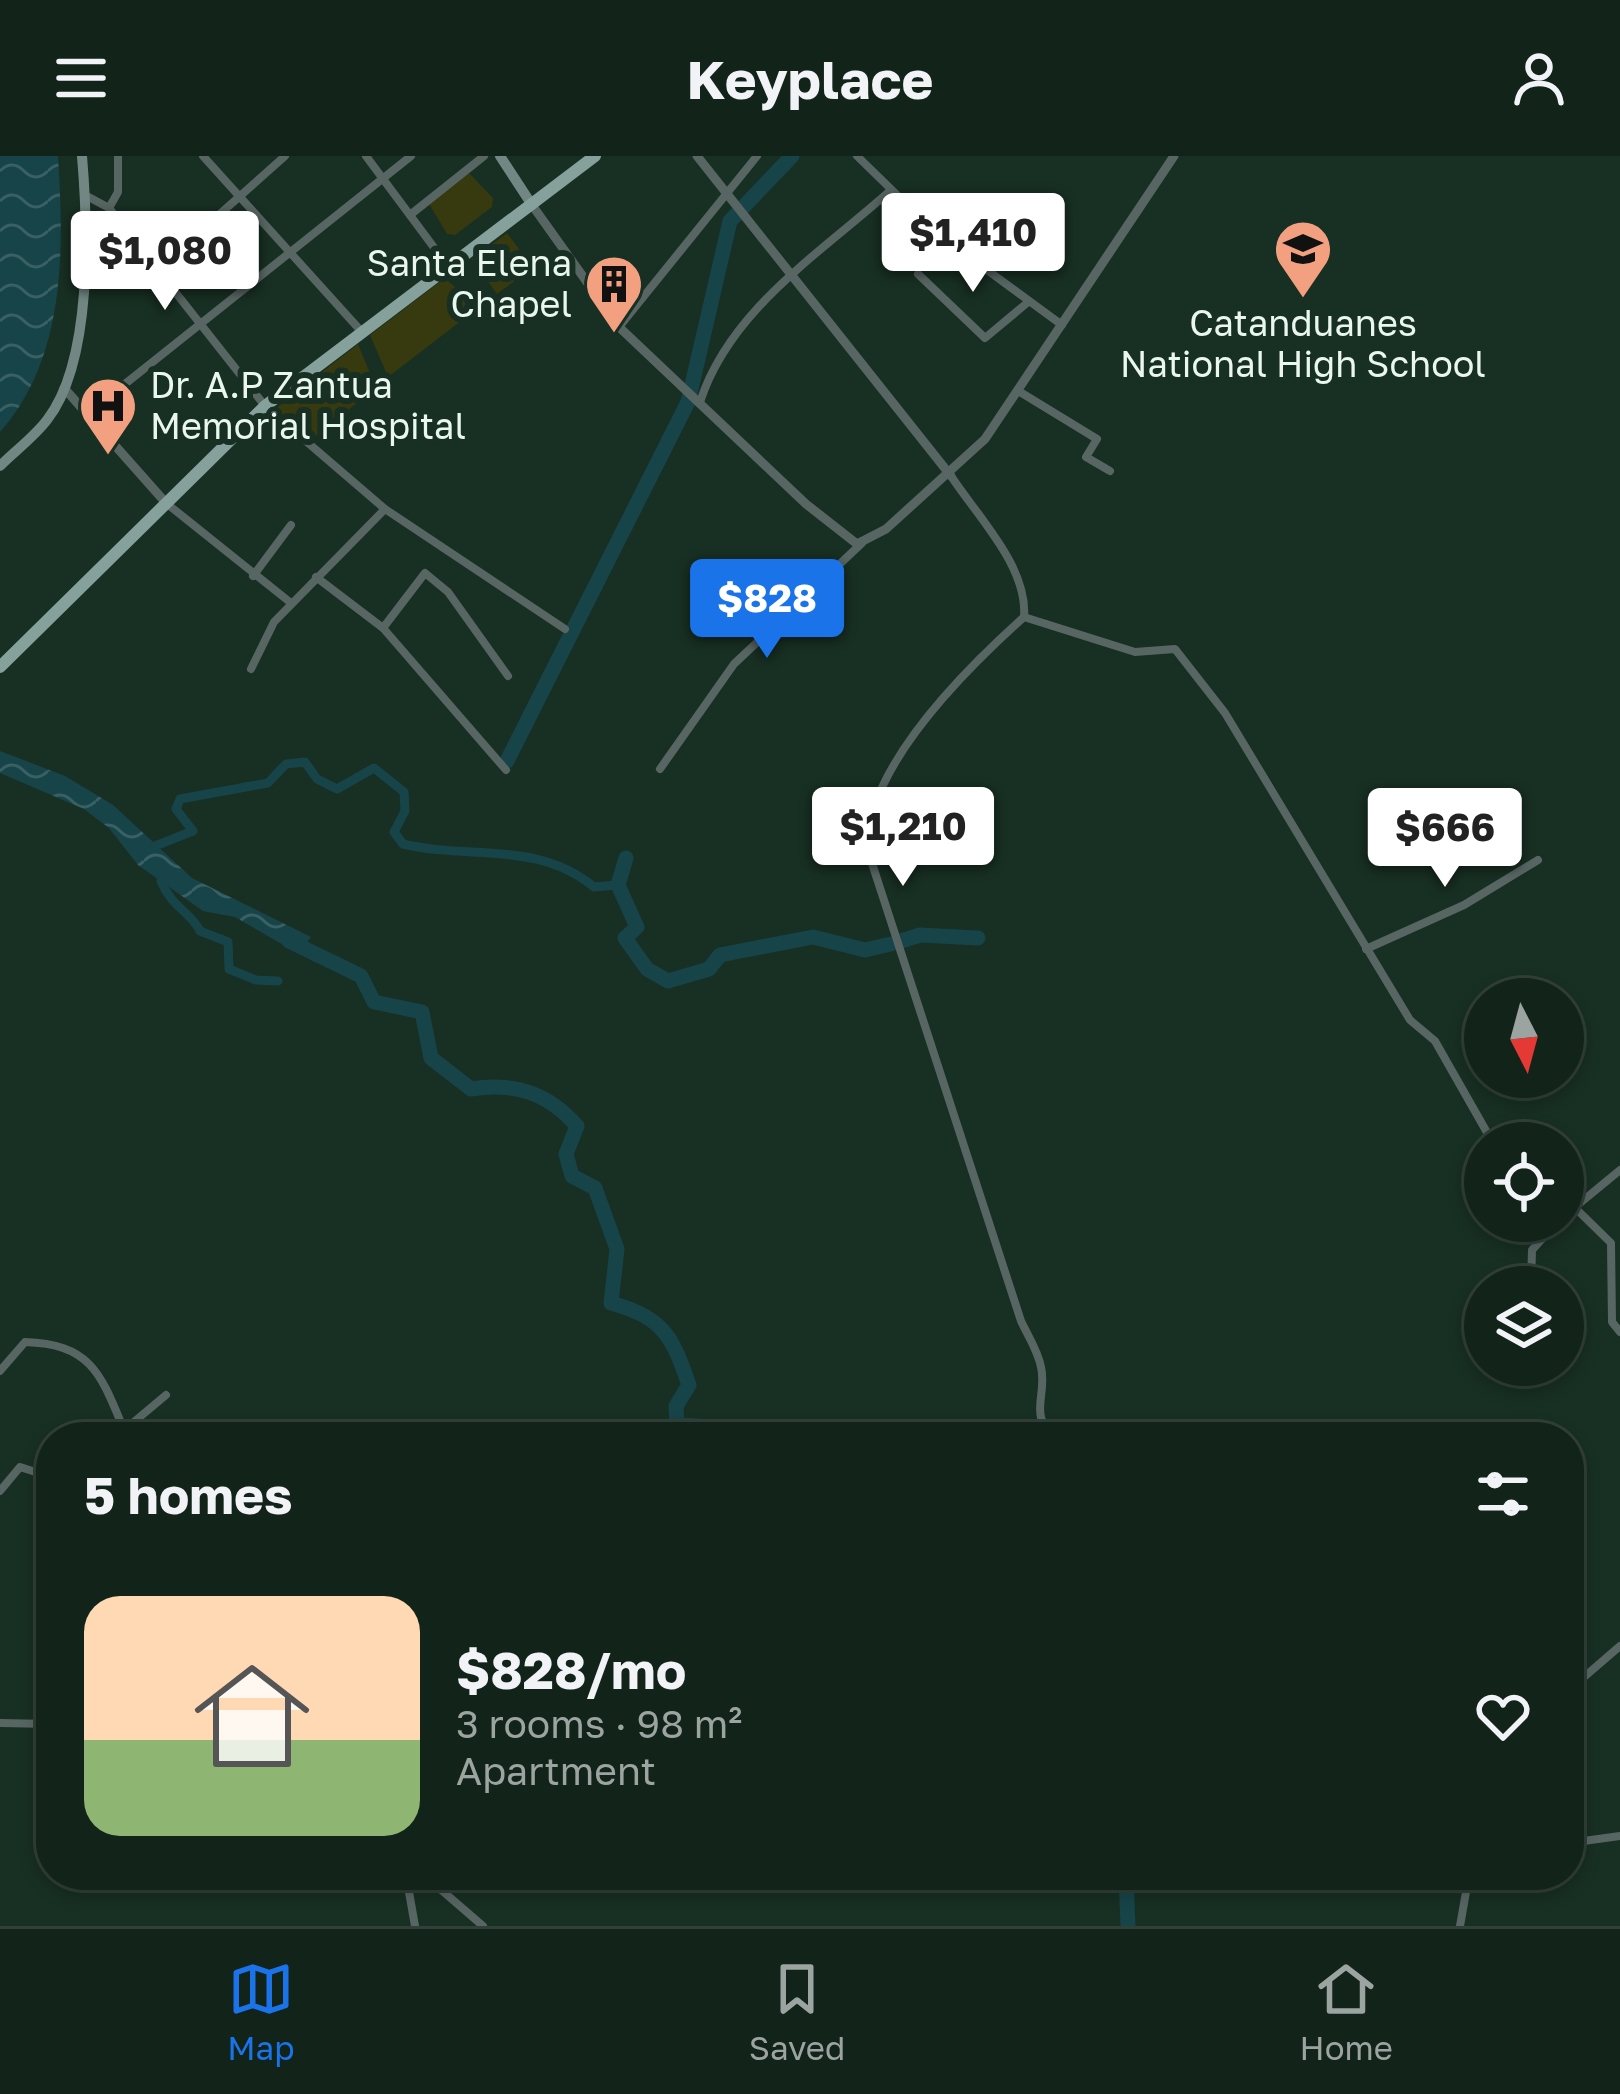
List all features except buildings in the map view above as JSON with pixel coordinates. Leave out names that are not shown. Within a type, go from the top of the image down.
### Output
[{"type":"main road","points":[[0,466],[47,419],[64,388],[82,300],[82,156]]},
{"type":"main road","points":[[500,156],[532,205]]},
{"type":"main road","points":[[0,667],[265,406],[595,156]]},
{"type":"street","points":[[109,208],[118,192],[118,156]]},
{"type":"street","points":[[203,156],[361,331]]},
{"type":"street","points":[[158,269],[285,156]]},
{"type":"street","points":[[367,156],[447,265]]},
{"type":"street","points":[[86,415],[198,321],[411,156]]},
{"type":"street","points":[[410,215],[484,156]]},
{"type":"street","points":[[697,156],[951,476],[1025,593],[1024,617],[902,747],[871,808],[867,848],[1021,1321],[1040,1360],[1041,1422]]},
{"type":"street","points":[[619,327],[757,156]]},
{"type":"street","points":[[857,156],[1027,303],[1063,326]]},
{"type":"street","points":[[660,770],[734,664],[856,542],[951,476],[1020,392],[1174,156]]},
{"type":"street","points":[[694,397],[748,319],[891,190]]},
{"type":"street","points":[[85,195],[109,208],[265,406],[385,509],[565,629]]},
{"type":"street","points":[[532,205],[619,327],[856,542]]},
{"type":"street","points":[[918,274],[985,338],[1027,303]]},
{"type":"street","points":[[64,388],[166,503],[291,603]]},
{"type":"street","points":[[1020,392],[1097,439],[1086,457],[1110,471]]},
{"type":"street","points":[[251,670],[267,631],[385,509]]},
{"type":"street","points":[[253,577],[292,525]]},
{"type":"street","points":[[383,628],[425,573],[448,592],[508,676]]},
{"type":"street","points":[[316,578],[383,628],[506,770]]},
{"type":"street","points":[[1024,617],[1136,652],[1175,649],[1187,660],[1226,713],[1410,1021],[1436,1041],[1481,1122]]},
{"type":"street","points":[[1366,949],[1464,905],[1538,860]]},
{"type":"street","points":[[1584,1198],[1620,1170]]},
{"type":"street","points":[[1584,1213],[1611,1243],[1612,1322],[1620,1332]]},
{"type":"street","points":[[0,1371],[25,1342],[61,1343],[103,1376],[116,1422]]},
{"type":"street","points":[[134,1422],[166,1395]]},
{"type":"street","points":[[0,1491],[20,1467],[36,1472]]},
{"type":"street","points":[[1584,1677],[1620,1646]]},
{"type":"street","points":[[0,1723],[36,1724]]},
{"type":"street","points":[[1584,1841],[1620,1836]]},
{"type":"street","points":[[409,1890],[415,1926]]},
{"type":"street","points":[[441,1890],[483,1926]]},
{"type":"street","points":[[1460,1926],[1466,1890]]},
{"type":"shaded area","points":[[468,172],[493,198],[492,207],[455,235],[447,234],[428,202]]},
{"type":"shaded area","points":[[507,233],[533,268],[497,294],[472,259]]},
{"type":"shaded area","points":[[445,278],[476,306],[474,311],[388,377],[370,335]]},
{"type":"shaded area","points":[[358,344],[376,388],[309,441],[274,410]]},
{"type":"water","points":[[0,156],[58,156],[61,229],[49,337],[22,403],[0,432]]},
{"type":"water","points":[[0,751],[65,776],[113,805],[192,878],[311,937],[299,954],[235,917],[203,911],[138,865],[109,828],[84,809],[0,773]]},
{"type":"waterway","points":[[507,761],[688,402],[730,221],[792,156]]},
{"type":"waterway","points":[[155,846],[193,831],[176,809],[180,799],[268,783],[286,764],[305,762],[317,779],[337,789],[374,768],[404,792],[405,811],[394,832],[403,844],[526,857],[572,872],[594,887],[618,885]]},
{"type":"waterway","points":[[626,858],[618,885],[637,927],[625,938],[647,969],[668,981],[709,969],[720,955],[813,937],[865,950],[891,944]]},
{"type":"waterway","points":[[161,881],[200,931],[228,942],[229,969],[256,980],[278,981]]},
{"type":"waterway","points":[[901,941],[920,935],[978,938]]},
{"type":"waterway","points":[[289,941],[361,976],[374,1002],[422,1012],[431,1058],[471,1089],[530,1092],[577,1126],[566,1154],[572,1176],[595,1188],[617,1249],[611,1303],[643,1315],[671,1341],[689,1385],[676,1406],[677,1422]]},
{"type":"waterway","points":[[1127,1890],[1128,1926]]},
{"type":"place","name":"Catanduanes National High School","points":[[1303,300]]},
{"type":"place","name":"Santa Elena Chapel","points":[[614,335]]},
{"type":"place","name":"Dr. A.P Zantua Memorial Hospital","points":[[108,457]]}]
